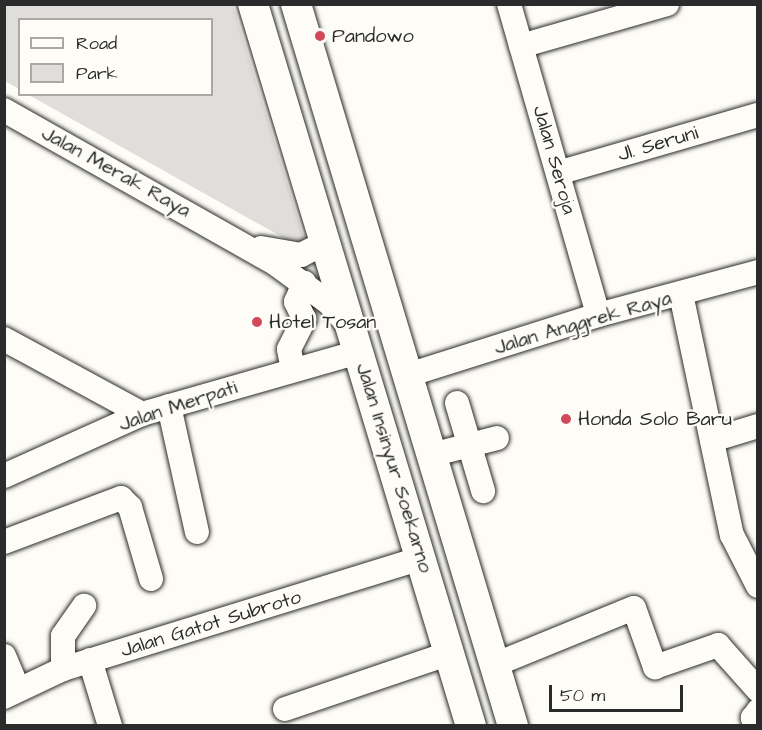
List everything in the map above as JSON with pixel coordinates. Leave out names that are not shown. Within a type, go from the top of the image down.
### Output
[{"type":"main road","name":"Jalan Insinyur Soekarno","points":[[253,4],[471,726]]},
{"type":"main road","name":"Jalan Insinyur Soekarno","points":[[296,4],[513,726]]},
{"type":"street","name":"Jalan Seroja","points":[[509,4],[598,315]]},
{"type":"street","points":[[521,46],[667,4]]},
{"type":"street","name":"Jalan Merak Raya","points":[[4,110],[228,234],[304,284],[354,339]]},
{"type":"street","name":"Jl. Seruni","points":[[558,173],[758,116]]},
{"type":"street","name":"Jalan Merak Raya","points":[[228,234],[285,254],[313,252],[325,243]]},
{"type":"street","name":"Jalan Anggrek Raya","points":[[408,375],[598,315],[758,272]]},
{"type":"street","points":[[293,370],[289,349],[304,319],[296,302],[304,284]]},
{"type":"street","points":[[681,294],[732,535],[758,586]]},
{"type":"street","points":[[4,339],[142,414]]},
{"type":"street","name":"Jalan Merpati","points":[[4,476],[142,414],[293,370],[354,339]]},
{"type":"street","points":[[457,403],[483,491]]},
{"type":"street","points":[[169,406],[197,531]]},
{"type":"street","points":[[712,440],[758,426]]},
{"type":"street","points":[[431,455],[497,438]]},
{"type":"street","points":[[4,542],[122,498],[130,507],[151,579]]},
{"type":"street","name":"Jalan Gatot Subroto","points":[[11,693],[63,669],[90,660],[421,558]]},
{"type":"street","points":[[63,669],[63,636],[84,606]]},
{"type":"street","points":[[494,665],[634,608],[655,667],[718,645],[758,690]]},
{"type":"street","points":[[285,709],[450,652]]},
{"type":"street","points":[[4,656],[11,693]]},
{"type":"street","points":[[90,660],[110,726]]},
{"type":"green space","points":[[5,5],[233,5],[306,245],[298,246],[31,96],[213,96],[213,18],[18,18],[18,88],[5,81]]},
{"type":"place","name":"Pandowo","points":[[320,36]]},
{"type":"place","name":"Hotel Tosan","points":[[257,322]]},
{"type":"place","name":"Honda Solo Baru","points":[[566,419]]}]
